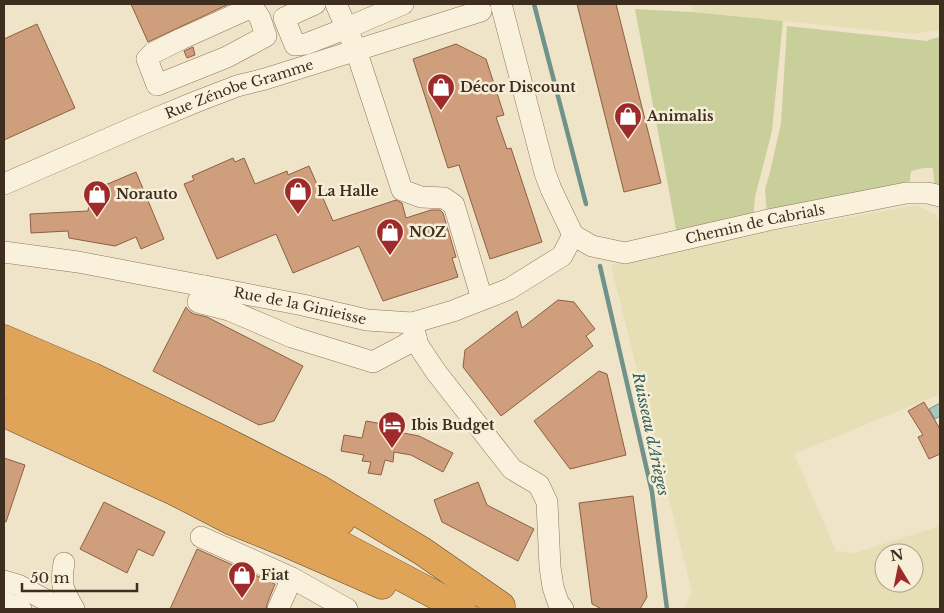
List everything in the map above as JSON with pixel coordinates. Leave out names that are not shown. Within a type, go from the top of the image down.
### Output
[{"type":"highway","points":[[4,339],[93,377],[319,489],[422,551],[504,607]]},
{"type":"highway","points":[[4,361],[213,456],[504,607]]},
{"type":"highway","points":[[4,384],[98,426],[333,540],[462,609]]},
{"type":"highway","points":[[4,388],[98,426]]},
{"type":"highway","points":[[4,413],[176,492],[232,521],[438,609]]},
{"type":"street","points":[[315,4],[284,18],[295,45],[306,44],[404,4]]},
{"type":"street","points":[[336,4],[356,50],[402,190],[421,196],[444,198],[454,205],[482,299]]},
{"type":"street","points":[[501,4],[545,173],[573,236]]},
{"type":"street","points":[[484,7],[502,29],[517,85],[529,114]]},
{"type":"street","name":"Rue Zénobe Gramme","points":[[4,184],[237,86],[356,50],[484,7]]},
{"type":"street","points":[[250,8],[254,9],[260,18],[266,36],[227,57],[157,85],[147,59],[153,53],[182,38],[250,8]]},
{"type":"street","points":[[227,57],[237,86]]},
{"type":"street","name":"Chemin de Cabrials","points":[[573,236],[592,246],[625,253],[768,220],[906,193],[928,193],[940,196]]},
{"type":"street","name":"Rue de la Ginieisse","points":[[4,252],[78,262],[205,286],[303,305],[414,330],[453,311],[509,290],[562,256],[573,236]]},
{"type":"street","points":[[205,286],[198,302],[229,310],[292,337],[373,362],[405,345],[414,330]]},
{"type":"street","points":[[414,330],[418,345],[436,372],[512,469],[539,485],[547,502],[550,567],[553,586],[558,602],[563,609]]},
{"type":"street","points":[[201,536],[292,578],[347,609]]},
{"type":"street","points":[[64,563],[61,578],[65,593],[74,609]]},
{"type":"street","points":[[278,609],[292,578]]},
{"type":"street","points":[[4,581],[18,585],[62,609]]},
{"type":"street","points":[[4,602],[21,609]]},
{"type":"shaded area","points":[[691,4],[940,4],[940,30],[912,34],[692,12]]},
{"type":"shaded area","points":[[917,205],[936,215],[940,223],[940,394],[794,454],[836,551],[855,553],[874,547],[874,593],[924,593],[924,543],[886,543],[940,526],[940,609],[684,609],[692,592],[611,265],[738,237]]},
{"type":"green space","points":[[635,9],[692,12],[783,21],[772,131],[755,197],[753,221],[677,234]]},
{"type":"green space","points":[[787,26],[927,41],[940,37],[940,191],[935,189],[933,168],[924,168],[911,171],[909,187],[767,215],[765,189],[781,123]]},
{"type":"water","points":[[940,403],[940,416],[935,419],[929,409]]},
{"type":"building","points":[[131,4],[229,4],[148,42]]},
{"type":"building","points":[[577,4],[616,4],[661,183],[624,192]]},
{"type":"building","points":[[37,24],[75,108],[4,140],[4,39]]},
{"type":"building","points":[[456,44],[486,59],[504,115],[496,117],[507,149],[511,148],[542,242],[490,259],[459,165],[448,168],[413,59]]},
{"type":"building","points":[[193,47],[195,55],[187,58],[184,51]]},
{"type":"building","points":[[233,158],[235,162],[244,158],[255,184],[287,171],[288,175],[309,166],[333,221],[396,200],[402,203],[406,218],[431,210],[440,210],[443,213],[456,257],[452,258],[458,277],[383,301],[359,246],[293,273],[276,234],[217,259],[184,184],[194,180],[192,176]]},
{"type":"building","points":[[136,172],[164,239],[141,249],[136,237],[115,246],[69,238],[68,231],[31,233],[30,214],[88,211],[91,191]]},
{"type":"building","points":[[558,300],[574,302],[595,329],[586,336],[593,346],[501,416],[463,367],[465,350],[517,311],[522,328]]},
{"type":"building","points":[[186,307],[194,314],[207,317],[303,366],[274,421],[259,425],[153,371]]},
{"type":"building","points":[[599,371],[607,374],[626,455],[570,469],[534,421]]},
{"type":"building","points":[[924,402],[940,429],[940,454],[929,459],[918,437],[923,435],[908,411]]},
{"type":"building","name":"Ibis Budget","points":[[366,421],[399,427],[398,432],[419,436],[453,453],[443,472],[411,455],[394,452],[393,462],[385,460],[381,475],[368,473],[371,462],[362,461],[364,455],[341,451],[344,435],[362,438]]},
{"type":"building","points":[[4,458],[25,465],[6,522],[4,521]]},
{"type":"building","points":[[478,482],[487,505],[534,529],[518,561],[442,522],[434,500]]},
{"type":"building","points":[[633,496],[647,597],[640,609],[602,609],[592,604],[579,503]]},
{"type":"building","points":[[104,502],[165,532],[153,556],[138,549],[127,573],[80,549]]},
{"type":"building","points":[[197,549],[275,584],[266,609],[170,609]]},
{"type":"waterway","name":"Ruisseau d'Arièges","points":[[534,4],[586,204]]},
{"type":"waterway","name":"Ruisseau d'Arièges","points":[[600,266],[652,492],[667,609]]},
{"type":"place","name":"Décor Discount","points":[[441,111]]},
{"type":"place","name":"Animalis","points":[[628,140]]},
{"type":"place","name":"La Halle","points":[[298,215]]},
{"type":"place","name":"Norauto","points":[[97,218]]},
{"type":"place","name":"NOZ","points":[[390,256]]},
{"type":"place","name":"Ibis Budget","points":[[392,449]]},
{"type":"place","name":"Fiat","points":[[242,599]]}]
